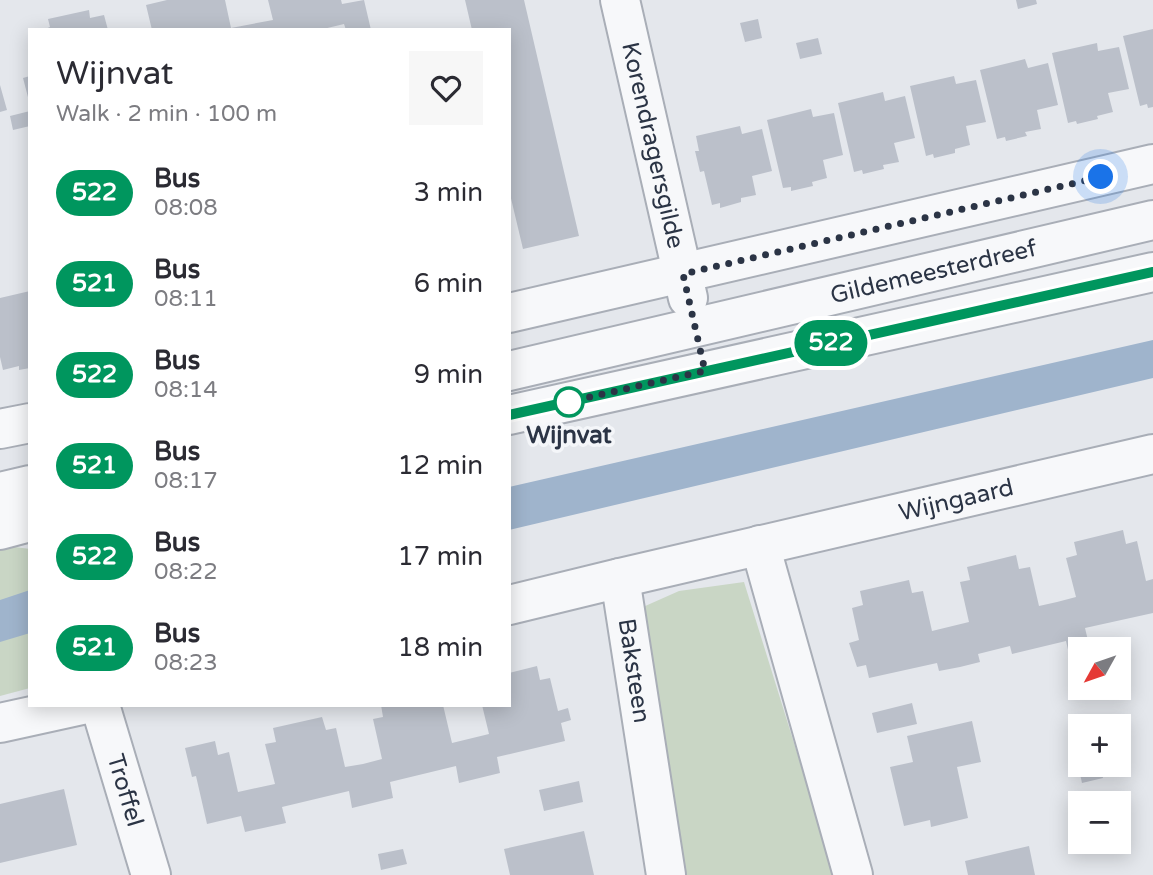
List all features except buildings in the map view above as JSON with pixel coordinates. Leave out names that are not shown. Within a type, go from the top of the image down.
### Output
[{"type":"street","name":"Korendragersgilde","points":[[620,0],[705,371]]},
{"type":"street","points":[[511,313],[1153,164]]},
{"type":"street","name":"Gildemeesterdreef","points":[[511,371],[1153,220]]},
{"type":"street","name":"Gildemeesterdreef","points":[[511,415],[1153,272]]},
{"type":"street","points":[[0,429],[28,423]]},
{"type":"street","name":"Wijngaard","points":[[621,578],[1153,454]]},
{"type":"street","points":[[0,492],[28,485]]},
{"type":"street","points":[[0,530],[28,523]]},
{"type":"street","points":[[760,545],[853,875]]},
{"type":"street","points":[[511,605],[621,578]]},
{"type":"street","name":"Baksteen","points":[[621,578],[666,875]]},
{"type":"street","points":[[0,723],[73,707]]},
{"type":"street","name":"Troffel","points":[[101,707],[151,875]]},
{"type":"green space","points":[[0,545],[28,549],[28,689],[0,696]]},
{"type":"green space","points":[[744,582],[835,875],[686,875],[643,607],[679,591]]},
{"type":"water","points":[[1153,340],[1153,378],[511,530],[511,487]]},
{"type":"water","points":[[28,591],[28,634],[0,642],[0,600]]},
{"type":"bus line","name":"522","points":[[511,415],[1153,272]]},
{"type":"place","name":"Wijnvat","points":[[569,402]]},
{"type":"route","points":[[569,402],[705,371],[683,274],[1101,177]]}]
